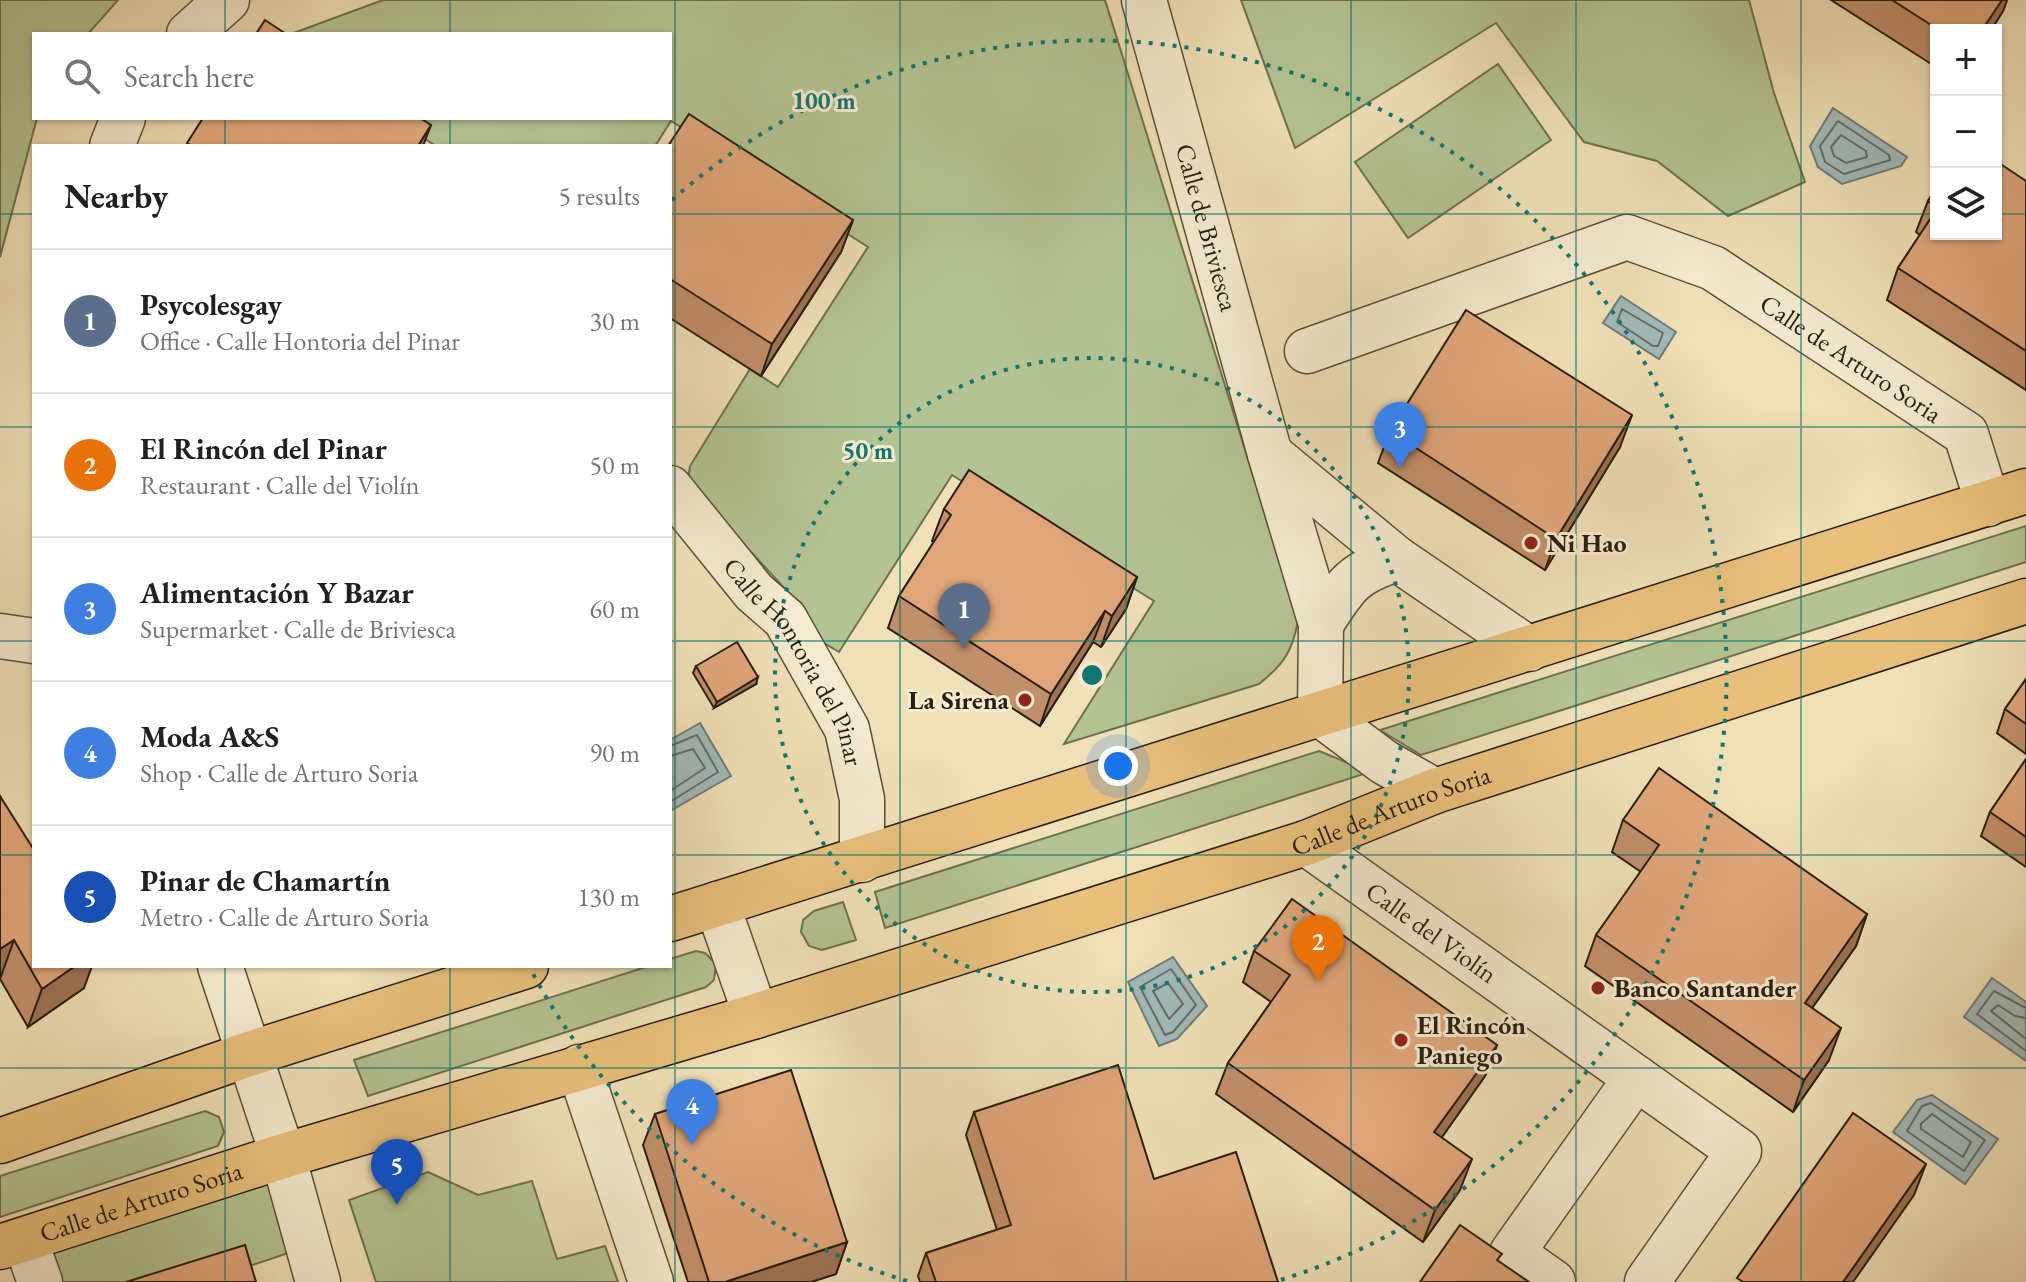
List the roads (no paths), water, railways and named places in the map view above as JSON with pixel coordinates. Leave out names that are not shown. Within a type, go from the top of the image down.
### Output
[{"type":"main road","name":"Calle de Arturo Soria","points":[[672,918],[2007,498]]},
{"type":"main road","name":"Calle de Arturo Soria","points":[[13,1244],[283,1156],[756,1016],[1306,843],[1435,791],[2026,601]]},
{"type":"main road","points":[[0,1141],[249,1054],[520,968]]},
{"type":"street","points":[[191,32],[227,0]]},
{"type":"street","name":"Calle de Briviesca","points":[[1144,0],[1270,454],[1321,624],[1320,714]]},
{"type":"street","points":[[113,144],[122,120]]},
{"type":"street","name":"Calle de Arturo Soria","points":[[1307,351],[1627,237],[1713,268],[1966,434],[2007,498]]},
{"type":"street","points":[[1270,454],[1397,559],[1529,649]]},
{"type":"street","name":"Calle Hontoria del Pinar","points":[[672,490],[754,592],[785,619],[847,729],[862,799],[862,860]]},
{"type":"street","points":[[1321,624],[1341,592],[1364,569],[1397,559]]},
{"type":"street","points":[[0,636],[32,641]]},
{"type":"street","points":[[1320,714],[1384,762],[1435,791]]},
{"type":"street","name":"Calle del Violín","points":[[1306,843],[1739,1151],[1647,1282]]},
{"type":"street","points":[[717,904],[756,1016]]},
{"type":"street","points":[[221,968],[283,1156],[318,1282]]},
{"type":"street","points":[[579,1067],[651,1282]]},
{"type":"street","points":[[1553,1282],[1512,1253],[1636,1078]]},
{"type":"street","points":[[13,1244],[40,1282]]},
{"type":"water","points":[[1833,108],[1907,157],[1901,166],[1842,184],[1818,167],[1810,146]]},
{"type":"water","points":[[1621,296],[1676,332],[1659,359],[1603,323]]},
{"type":"water","points":[[700,723],[731,776],[672,810],[672,739]]},
{"type":"water","points":[[1173,957],[1207,1006],[1177,1039],[1159,1046],[1128,982]]},
{"type":"water","points":[[1992,978],[2026,1002],[2026,1061],[1964,1017]]},
{"type":"water","points":[[1932,1095],[1998,1139],[1965,1184],[1893,1132],[1917,1100]]},
{"type":"place","name":"Alimentación Y Bazar","points":[[1400,468]]},
{"type":"place","name":"Ni Hao","points":[[1531,543]]},
{"type":"place","name":"Psycolesgay","points":[[964,649]]},
{"type":"place","name":"La Sirena","points":[[1025,700]]},
{"type":"place","name":"El Rincón del Pinar","points":[[1318,981]]},
{"type":"place","name":"Banco Santander","points":[[1598,988]]},
{"type":"place","name":"El Rincón Paniego","points":[[1401,1040]]},
{"type":"place","name":"Moda A&S","points":[[692,1145]]},
{"type":"place","name":"Pinar de Chamartín","points":[[397,1205]]}]
